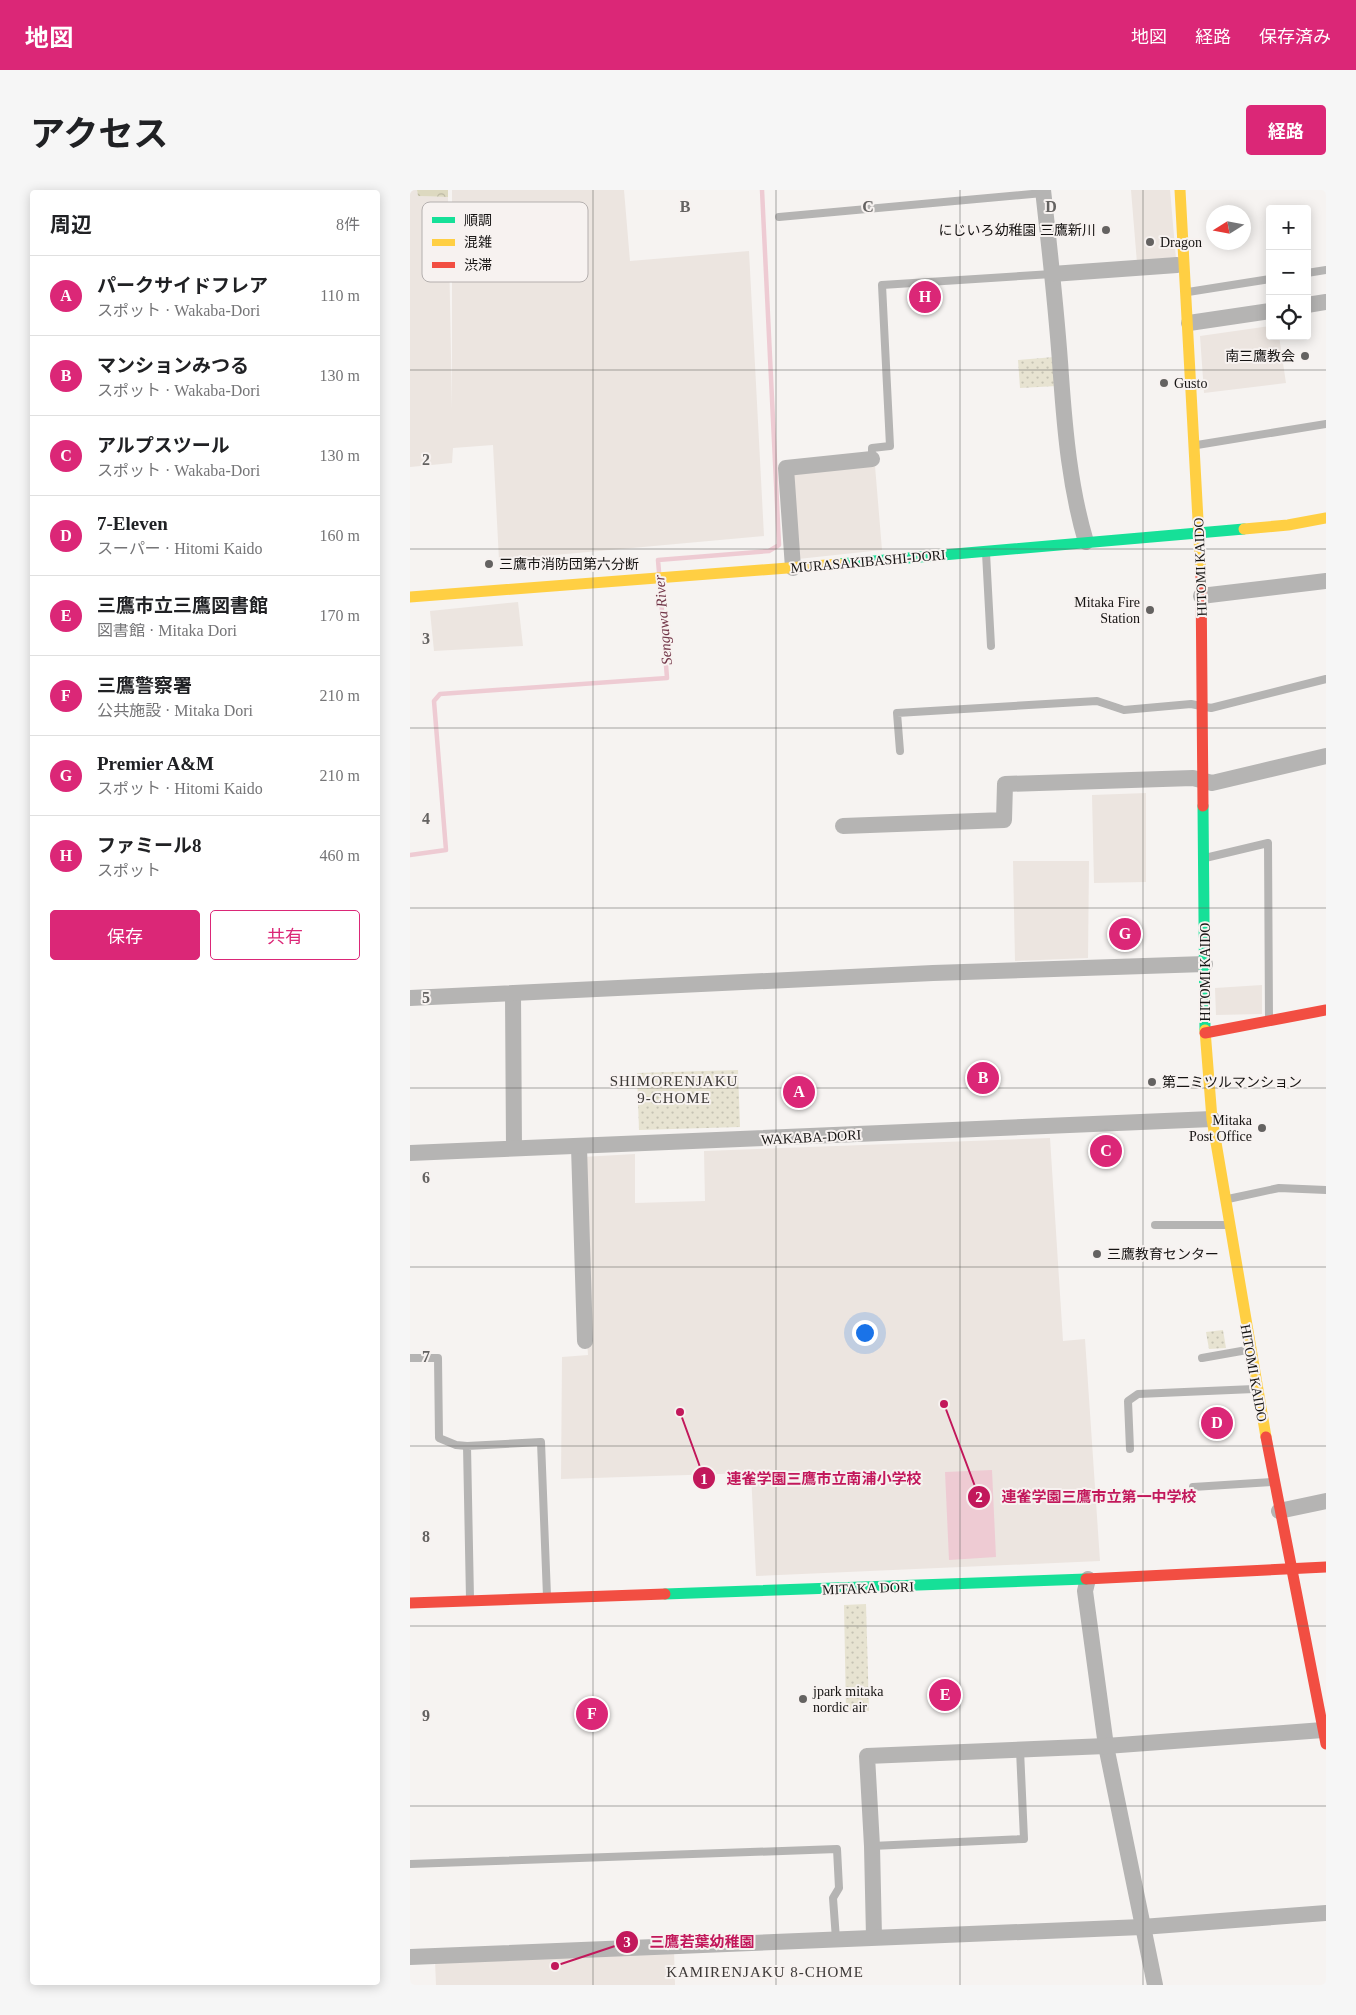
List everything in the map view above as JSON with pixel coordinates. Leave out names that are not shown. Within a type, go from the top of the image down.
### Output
[{"type":"main road","name":"HITOMI KAIDO","points":[[1180,190],[1200,531],[1202,780],[1205,858],[1204,1033],[1212,1119],[1256,1389],[1324,1737]]},
{"type":"main road","name":"MURASAKIBASHI-DORI","points":[[410,597],[666,576],[793,568],[1200,531],[1288,525],[1326,518]]},
{"type":"main road","points":[[1204,1033],[1326,1010]]},
{"type":"main road","name":"MITAKA DORI","points":[[410,1603],[1088,1579],[1326,1567]]},
{"type":"street","points":[[1043,191],[1064,420],[1076,508],[1086,542]]},
{"type":"street","points":[[1052,274],[1177,265]]},
{"type":"street","points":[[1311,304],[1326,302]]},
{"type":"street","points":[[1189,323],[1266,312]]},
{"type":"street","points":[[793,568],[786,468],[872,459]]},
{"type":"street","points":[[1202,596],[1326,581]]},
{"type":"street","points":[[843,826],[1004,820],[1005,784],[1193,778],[1212,783],[1326,756]]},
{"type":"street","points":[[410,998],[933,973],[1205,964]]},
{"type":"street","points":[[513,994],[514,1148]]},
{"type":"street","name":"WAKABA-DORI","points":[[410,1153],[514,1148],[579,1148],[1212,1119]]},
{"type":"street","points":[[579,1148],[585,1341]]},
{"type":"street","points":[[1280,1511],[1326,1501]]},
{"type":"street","points":[[1088,1579],[1085,1591],[1106,1746],[1155,1985]]},
{"type":"street","points":[[874,1937],[872,1846],[867,1756],[1324,1737]]},
{"type":"street","points":[[410,1956],[1142,1927],[1326,1913]]},
{"type":"lane","points":[[779,217],[1043,191]]},
{"type":"lane","points":[[1311,272],[1326,270]]},
{"type":"lane","points":[[872,459],[872,448],[890,446],[882,285],[1052,274]]},
{"type":"lane","points":[[1187,292],[1266,280]]},
{"type":"lane","points":[[1195,446],[1326,424]]},
{"type":"lane","points":[[986,551],[991,646]]},
{"type":"lane","points":[[900,751],[897,713],[1097,701],[1124,710],[1191,704],[1211,708],[1326,679]]},
{"type":"lane","points":[[1205,858],[1268,843],[1269,1021]]},
{"type":"lane","points":[[1224,1200],[1279,1188],[1326,1190]]},
{"type":"lane","points":[[1155,1225],[1228,1225]]},
{"type":"lane","points":[[1202,1358],[1249,1350]]},
{"type":"lane","points":[[410,1358],[438,1358],[439,1438],[456,1445],[467,1446],[541,1442],[547,1598]]},
{"type":"lane","points":[[1130,1449],[1128,1401],[1138,1394],[1256,1389]]},
{"type":"lane","points":[[467,1446],[470,1601]]},
{"type":"lane","points":[[1193,1487],[1274,1482]]},
{"type":"lane","points":[[872,1846],[1024,1839],[1020,1750]]},
{"type":"lane","points":[[410,1864],[837,1849],[839,1888],[833,1898],[836,1939]]},
{"type":"shaded area","points":[[410,190],[417,190],[418,196],[448,197],[448,202],[422,202],[422,282],[450,282],[452,409],[452,282],[588,282],[588,202],[452,202],[452,190],[624,190],[630,261],[749,251],[764,536],[499,560],[493,445],[453,448],[452,463],[410,467]]},
{"type":"shaded area","points":[[1131,190],[1170,190],[1176,259],[1137,263]]},
{"type":"shaded area","points":[[1266,327],[1266,340],[1280,340],[1286,383],[1204,393],[1200,336]]},
{"type":"shaded area","points":[[1054,357],[1057,386],[1020,388],[1018,360]]},
{"type":"shaded area","points":[[875,466],[882,550],[798,559],[790,475]]},
{"type":"shaded area","points":[[518,602],[523,646],[434,651],[430,611]]},
{"type":"shaded area","points":[[1146,793],[1146,882],[1094,883],[1092,795]]},
{"type":"shaded area","points":[[1013,861],[1089,861],[1088,958],[1015,961]]},
{"type":"shaded area","points":[[1262,985],[1262,1014],[1216,1015],[1215,988]]},
{"type":"shaded area","points":[[738,1070],[740,1127],[639,1130],[637,1073]]},
{"type":"shaded area","points":[[1050,1138],[1063,1341],[1085,1339],[1100,1561],[756,1576],[751,1473],[561,1479],[562,1357],[588,1355],[583,1282],[582,1157],[635,1154],[635,1203],[705,1201],[704,1151]]},
{"type":"shaded area","points":[[1223,1330],[1226,1348],[1209,1349],[1206,1332]]},
{"type":"shaded area","points":[[992,1470],[996,1557],[949,1560],[945,1472]]},
{"type":"shaded area","points":[[866,1604],[869,1711],[846,1711],[844,1605]]},
{"type":"shaded area","points":[[674,1949],[675,1985],[436,1985],[435,1960]]},
{"type":"green space","points":[[417,190],[448,190],[448,197],[418,196]]},
{"type":"waterway","name":"Sengawa River","points":[[659,572],[658,560],[769,551],[779,545],[762,190]]},
{"type":"waterway","name":"Sengawa River","points":[[410,855],[446,850],[434,701],[440,694],[667,678],[660,585]]},
{"type":"traffic: fast","points":[[839,564],[1244,529]]},
{"type":"traffic: fast","points":[[1203,806],[1205,1030]]},
{"type":"traffic: fast","points":[[665,1594],[1086,1579]]},
{"type":"traffic: slow","points":[[1180,190],[1201,575]]},
{"type":"traffic: slow","points":[[1244,529],[1288,525],[1326,518]]},
{"type":"traffic: slow","points":[[410,597],[839,564]]},
{"type":"traffic: slow","points":[[1205,1030],[1212,1119],[1266,1437]]},
{"type":"traffic: jam","points":[[1201,575],[1203,806]]},
{"type":"traffic: jam","points":[[1205,1033],[1326,1010]]},
{"type":"traffic: jam","points":[[1266,1437],[1326,1744]]},
{"type":"traffic: jam","points":[[1086,1579],[1326,1567]]},
{"type":"traffic: jam","points":[[410,1603],[665,1594]]},
{"type":"place","name":"にじいろ幼稚園 三鷹新川","points":[[1106,230]]},
{"type":"place","name":"Dragon","points":[[1150,242]]},
{"type":"place","name":"ファミール8","points":[[925,297]]},
{"type":"place","name":"南三鷹教会","points":[[1305,356]]},
{"type":"place","name":"Gusto","points":[[1164,383]]},
{"type":"place","name":"三鷹市消防団第六分断","points":[[489,564]]},
{"type":"place","name":"Mitaka Fire Station","points":[[1150,610]]},
{"type":"place","name":"Premier A&M","points":[[1125,934]]},
{"type":"place","name":"マンションみつる","points":[[983,1078]]},
{"type":"place","name":"第二ミツルマンション","points":[[1152,1082]]},
{"type":"place","name":"パークサイドフレア","points":[[799,1092]]},
{"type":"place","name":"Mitaka Post Office","points":[[1262,1128]]},
{"type":"place","name":"アルプスツール","points":[[1106,1151]]},
{"type":"place","name":"三鷹教育センター","points":[[1097,1254]]},
{"type":"place","name":"連雀学園三鷹市立第一中学校","points":[[944,1404]]},
{"type":"place","name":"連雀学園三鷹市立南浦小学校","points":[[680,1412]]},
{"type":"place","name":"7-Eleven","points":[[1217,1423]]},
{"type":"place","name":"三鷹市立三鷹図書館","points":[[945,1695]]},
{"type":"place","name":"jpark mitaka nordic air","points":[[803,1699]]},
{"type":"place","name":"三鷹警察署","points":[[592,1714]]},
{"type":"place","name":"三鷹若葉幼稚園","points":[[555,1966]]},
{"type":"district","name":"SHIMORENJAKU 9-CHOME","points":[[674,1090]]},
{"type":"district","name":"KAMIRENJAKU 8-CHOME","points":[[765,1972]]}]
